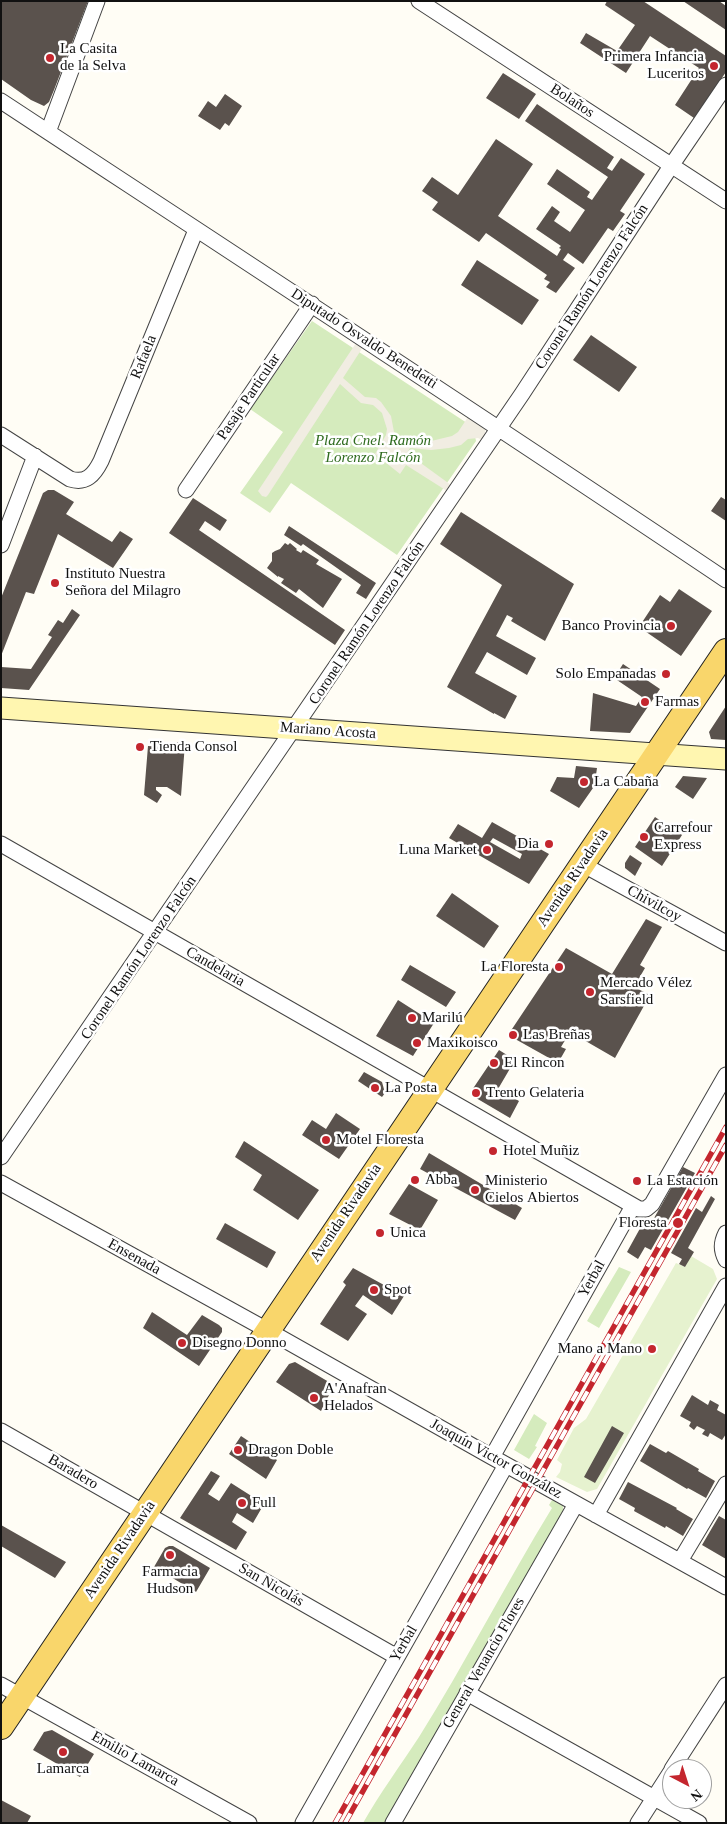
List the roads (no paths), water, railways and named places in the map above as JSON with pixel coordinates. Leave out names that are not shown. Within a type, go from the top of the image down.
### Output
[{"type":"main road","name":"Avenida Rivadavia","points":[[1,1727],[11,1690],[145,1513],[656,754],[725,655]]},
{"type":"street","points":[[48,132],[97,1]]},
{"type":"street","name":"Bolaños","points":[[419,1],[726,201]]},
{"type":"street","name":"Coronel Ramón Lorenzo Falcón","points":[[1,1157],[156,933],[499,428],[726,85]]},
{"type":"street","name":"Diputado Osvaldo Benedetti","points":[[1,101],[312,304],[726,580]]},
{"type":"street","name":"Rafaela","points":[[35,456],[78,481],[93,475],[101,461],[196,230]]},
{"type":"street","name":"Pasaje Particular","points":[[186,490],[312,304]]},
{"type":"street","points":[[1,436],[35,456],[1,545]]},
{"type":"street","name":"Mariano Acosta","points":[[2,708],[726,759]]},
{"type":"street","name":"Candelaria","points":[[1,844],[639,1208]]},
{"type":"street","name":"Chivilcoy","points":[[582,864],[726,943]]},
{"type":"street","name":"Yerbal","points":[[492,1457],[639,1208],[650,1206],[656,1199],[726,1075]]},
{"type":"street","name":"Ensenada","points":[[1,1183],[267,1330]]},
{"type":"street","points":[[726,1233],[722,1240],[726,1260]]},
{"type":"street","points":[[596,1514],[726,1286]]},
{"type":"street","name":"Joaquín Victor González","points":[[267,1330],[726,1587]]},
{"type":"street","name":"Baradero","points":[[1,1431],[145,1513]]},
{"type":"street","name":"Yerbal","points":[[303,1823],[506,1465]]},
{"type":"street","points":[[680,1561],[726,1484]]},
{"type":"street","name":"General Venancio Flores","points":[[393,1823],[576,1504]]},
{"type":"street","name":"San Nicolás","points":[[145,1513],[397,1657]]},
{"type":"street","points":[[678,1759],[726,1685]]},
{"type":"street","name":"Emilio Lamarca","points":[[11,1690],[249,1823]]},
{"type":"street","points":[[467,1692],[699,1823]]},
{"type":"street","points":[[638,1823],[662,1785]]},
{"type":"railway","points":[[335,1823],[726,1127]]},
{"type":"railway","points":[[345,1823],[726,1145]]},
{"type":"place","name":"La Casita de la Selva","points":[[50,58]]},
{"type":"place","name":"Primera Infancia Luceritos","points":[[714,66]]},
{"type":"place","name":"Instituto Nuestra Señora del Milagro","points":[[55,583]]},
{"type":"place","name":"Banco Provincia","points":[[671,626]]},
{"type":"place","name":"Solo Empanadas","points":[[666,674]]},
{"type":"place","name":"Farmas","points":[[645,702]]},
{"type":"place","name":"Tienda Consol","points":[[140,747]]},
{"type":"place","name":"La Cabaña","points":[[584,782]]},
{"type":"place","name":"Carrefour Express","points":[[644,837]]},
{"type":"place","name":"Dia","points":[[549,844]]},
{"type":"place","name":"Luna Market","points":[[487,850]]},
{"type":"place","name":"La Floresta","points":[[559,967]]},
{"type":"place","name":"Mercado Vélez Sarsfield","points":[[590,992]]},
{"type":"place","name":"Marilú","points":[[412,1018]]},
{"type":"place","name":"Las Breñas","points":[[513,1035]]},
{"type":"place","name":"Maxikoisco","points":[[417,1043]]},
{"type":"place","name":"El Rincon","points":[[494,1063]]},
{"type":"place","name":"La Posta","points":[[375,1088]]},
{"type":"place","name":"Trento Gelateria","points":[[476,1093]]},
{"type":"place","name":"Motel Floresta","points":[[326,1140]]},
{"type":"place","name":"Hotel Muñiz","points":[[493,1151]]},
{"type":"place","name":"Abba","points":[[415,1180]]},
{"type":"place","name":"La Estación","points":[[637,1181]]},
{"type":"place","name":"Ministerio Cielos Abiertos","points":[[475,1190]]},
{"type":"place","name":"Floresta","points":[[678,1223]]},
{"type":"place","name":"Unica","points":[[380,1233]]},
{"type":"place","name":"Spot","points":[[374,1290]]},
{"type":"place","name":"Disegno Donno","points":[[182,1343]]},
{"type":"place","name":"Mano a Mano","points":[[652,1349]]},
{"type":"place","name":"A'Anafran Helados","points":[[314,1398]]},
{"type":"place","name":"Dragon Doble","points":[[238,1450]]},
{"type":"place","name":"Full","points":[[242,1503]]},
{"type":"place","name":"Farmacia Hudson","points":[[170,1555]]},
{"type":"place","name":"Lamarca","points":[[63,1752]]},
{"type":"park label","name":"Plaza Cnel. Ramón Lorenzo Falcón","points":[[373,450]]}]
